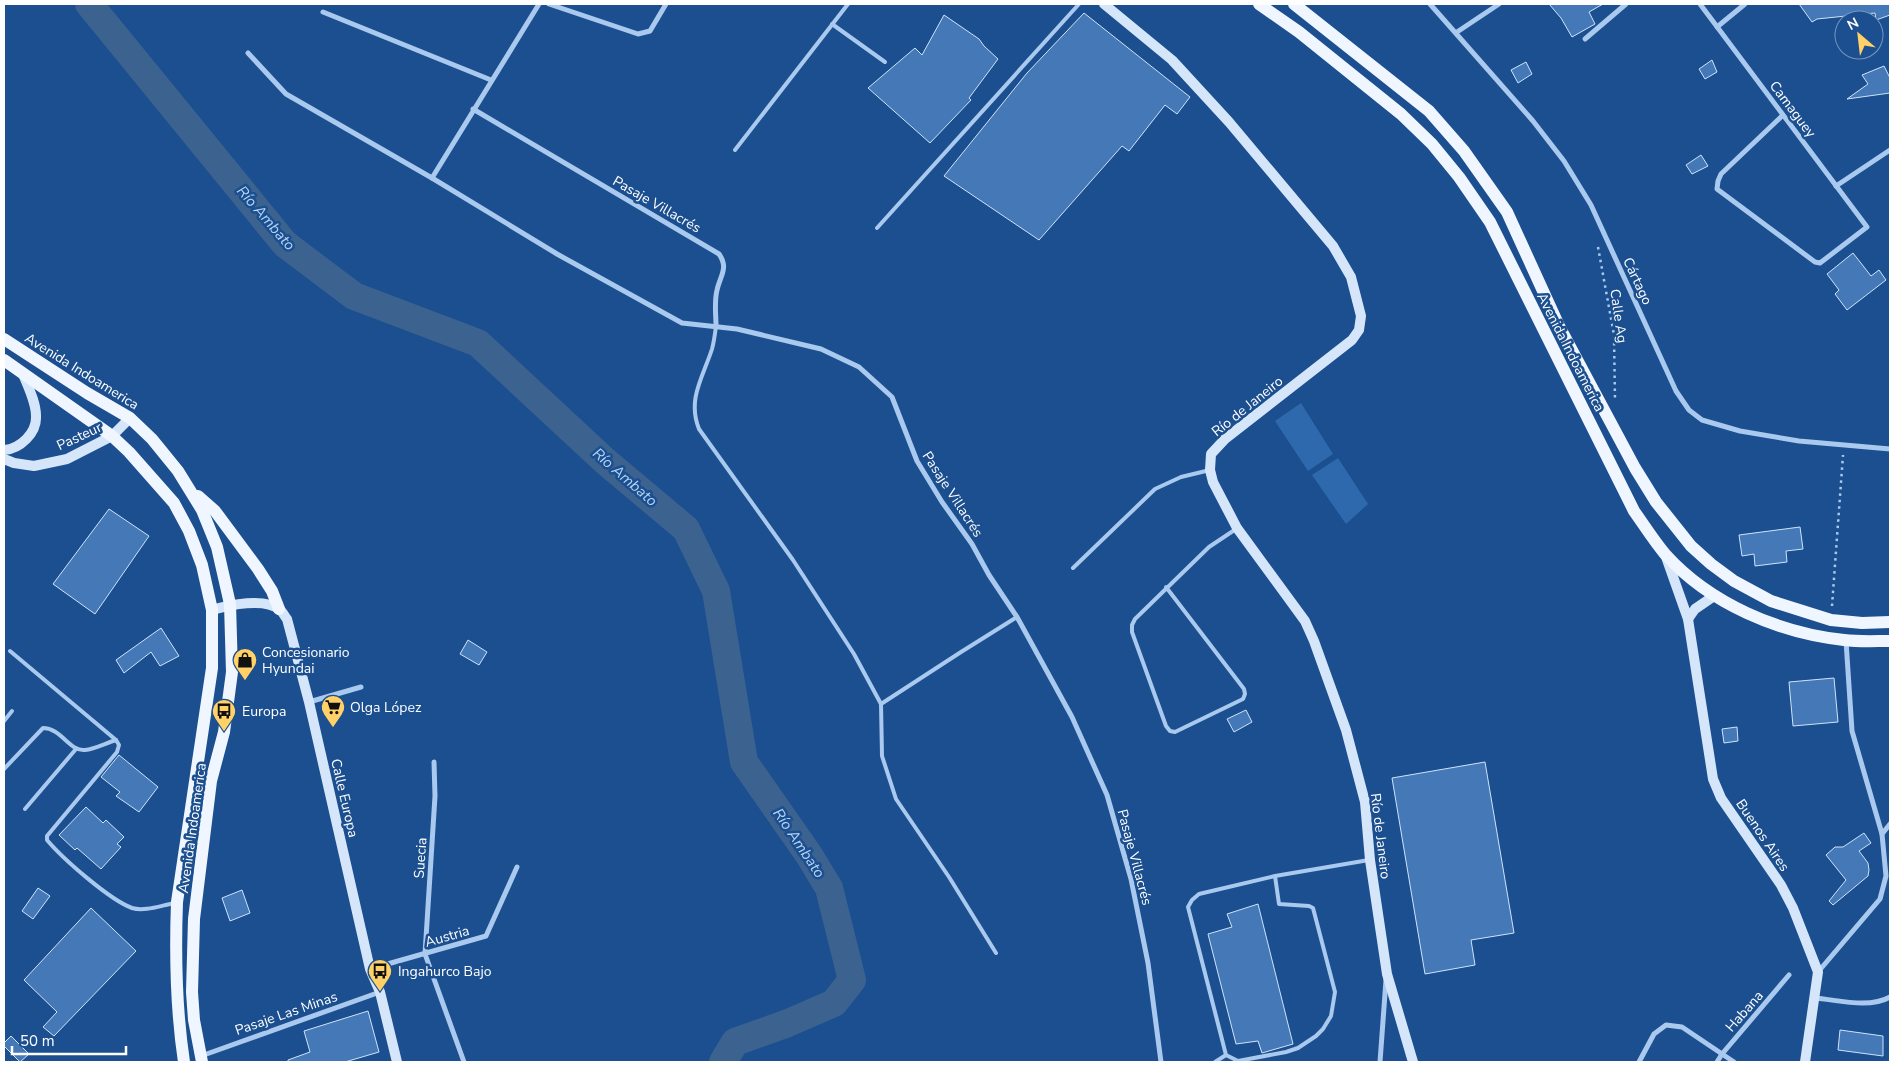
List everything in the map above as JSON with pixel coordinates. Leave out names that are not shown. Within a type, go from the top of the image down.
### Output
[{"type":"main road","name":"Avenida Indoamerica","points":[[1260,4],[1299,32],[1401,114],[1432,144],[1459,177],[1490,222],[1634,510],[1664,553],[1687,576],[1714,596],[1754,616],[1793,630],[1846,640],[1890,641]]},
{"type":"main road","name":"Avenida Indoamerica","points":[[1294,4],[1429,111],[1464,152],[1507,212],[1559,326],[1635,468],[1656,502],[1679,533],[1711,564],[1734,581],[1771,601],[1831,620],[1862,624],[1890,622]]},
{"type":"main road","name":"Avenida Indoamerica","points":[[4,339],[87,393],[130,418],[152,439],[178,470],[191,491],[202,510],[217,546],[230,604],[232,672],[224,732],[211,781],[194,919],[192,992],[194,1020],[201,1059]]},
{"type":"main road","name":"Avenida Indoamerica","points":[[4,360],[112,436],[174,503],[189,531],[202,565],[212,610],[212,668],[177,902],[175,966],[178,1022],[184,1062]]},
{"type":"main road","points":[[191,491],[202,498],[215,511],[272,591],[279,609]]},
{"type":"street","points":[[432,178],[539,4]]},
{"type":"street","points":[[549,4],[638,34],[650,31],[666,4]]},
{"type":"street","name":"Río de Janeiro","points":[[1104,4],[1172,60],[1229,122],[1333,246],[1351,277],[1361,316],[1359,330],[1352,340],[1225,439],[1211,454],[1210,470],[1213,482],[1237,528],[1305,621],[1346,730],[1365,802],[1370,860],[1387,974],[1413,1062]]},
{"type":"street","name":"Cártago","points":[[1430,4],[1457,32],[1533,121],[1568,168],[1590,205],[1676,391],[1689,410],[1702,420],[1740,431],[1800,441],[1890,449]]},
{"type":"street","points":[[1457,32],[1499,4]]},
{"type":"street","points":[[1584,39],[1626,4]]},
{"type":"street","name":"Camaguey","points":[[1700,4],[1718,27],[1783,114],[1836,186],[1867,227],[1820,263],[1815,262],[1718,188],[1720,174],[1783,114]]},
{"type":"street","points":[[1718,27],[1746,4]]},
{"type":"street","points":[[323,12],[491,80]]},
{"type":"street","points":[[248,53],[286,94],[432,178],[558,254],[682,323],[716,326]]},
{"type":"street","name":"Pasaje Villacrés","points":[[474,109],[719,254],[724,260],[724,270],[717,291],[716,326],[764,334],[820,349],[859,366],[892,397],[917,461],[942,502],[972,544],[989,575],[1017,617],[1072,717],[1107,795],[1131,879],[1148,963],[1161,1062]]},
{"type":"street","points":[[1836,186],[1890,150]]},
{"type":"street","points":[[4,450],[10,450],[22,444],[33,431],[36,416],[24,374]]},
{"type":"street","name":"Pasteur","points":[[4,459],[14,463],[34,466],[67,459],[112,436],[130,418]]},
{"type":"street","name":"Buenos Aires","points":[[1664,553],[1688,619],[1714,779],[1721,798],[1780,885],[1793,908],[1818,972],[1805,1062]]},
{"type":"street","points":[[1688,619],[1695,610],[1714,596]]},
{"type":"street","points":[[212,610],[230,604],[245,603],[266,604],[279,609]]},
{"type":"street","name":"Calle Europa","points":[[279,609],[287,619],[309,702],[370,969],[380,992],[397,1062]]},
{"type":"street","points":[[1818,972],[1880,899],[1886,876],[1882,834],[1852,731],[1846,640]]},
{"type":"street","points":[[309,702],[361,687]]},
{"type":"street","name":"Suecia","points":[[425,954],[435,796],[434,762]]},
{"type":"street","points":[[1882,834],[1890,824]]},
{"type":"street","name":"Austria","points":[[370,969],[486,936],[517,868]]},
{"type":"street","points":[[425,954],[464,1062]]},
{"type":"street","points":[[1380,1062],[1387,974]]},
{"type":"street","name":"Habana","points":[[1717,1062],[1789,976]]},
{"type":"street","name":"Pasaje Las Minas","points":[[201,1059],[380,992]]},
{"type":"street","points":[[1815,998],[1865,1003],[1883,1002],[1890,997]]},
{"type":"street","points":[[1638,1062],[1654,1034],[1666,1025],[1682,1027],[1734,1062]]},
{"type":"lane","points":[[735,150],[848,4]]},
{"type":"lane","points":[[876,228],[1079,4]]},
{"type":"lane","points":[[832,24],[885,62]]},
{"type":"lane","points":[[716,326],[713,347],[694,401],[694,417],[699,429],[793,560],[854,654],[881,704],[882,756],[896,799],[949,877],[996,953]]},
{"type":"lane","points":[[1073,568],[1155,489],[1181,477],[1210,470]]},
{"type":"lane","points":[[1166,587],[1244,689],[1245,694],[1243,699],[1175,732],[1170,731],[1166,726],[1132,632],[1132,624],[1166,587],[1209,547],[1237,528]]},
{"type":"lane","points":[[881,704],[1017,617]]},
{"type":"lane","points":[[10,651],[116,740],[119,745],[117,752],[47,836],[47,840],[62,856],[103,891],[133,908],[177,902]]},
{"type":"lane","points":[[4,721],[12,710]]},
{"type":"lane","points":[[4,769],[43,728],[51,728],[76,749],[84,750],[116,740]]},
{"type":"lane","points":[[25,809],[76,749]]},
{"type":"lane","points":[[1275,876],[1278,904],[1309,906],[1313,908],[1335,992],[1334,1009],[1323,1029],[1298,1048],[1238,1061],[1226,1055],[1188,907],[1192,900],[1199,894],[1275,876],[1370,860]]},
{"type":"lane","points":[[1215,1062],[1226,1055]]},
{"type":"path","name":"Calle Ag","points":[[1597,242],[1614,335],[1615,402]]},
{"type":"path","points":[[1831,620],[1844,445]]},
{"type":"shaded area","points":[[1301,403],[1333,454],[1308,471],[1275,421]]},
{"type":"shaded area","points":[[1338,458],[1368,504],[1346,524],[1312,475]]},
{"type":"building","points":[[1549,4],[1603,4],[1589,12],[1595,24],[1572,37],[1561,18]]},
{"type":"building","points":[[1799,4],[1890,4],[1890,15],[1884,17],[1884,10],[1834,10],[1834,17],[1817,19],[1812,22]]},
{"type":"building","points":[[1084,13],[1190,97],[1177,114],[1165,105],[1129,151],[1122,146],[1039,240],[944,176],[1027,73]]},
{"type":"building","points":[[944,15],[979,39],[998,59],[969,98],[971,100],[930,143],[868,88],[915,48],[922,55]]},
{"type":"building","points":[[1712,60],[1717,72],[1705,79],[1699,69]]},
{"type":"building","points":[[1526,62],[1532,74],[1518,83],[1511,70]]},
{"type":"building","points":[[1884,66],[1890,78],[1890,93],[1847,99],[1868,84],[1862,75]]},
{"type":"building","points":[[1701,155],[1708,166],[1692,174],[1686,165]]},
{"type":"building","points":[[1853,253],[1871,276],[1879,270],[1886,280],[1847,310],[1835,294],[1839,290],[1827,274]]},
{"type":"building","points":[[109,509],[149,536],[95,614],[53,584]]},
{"type":"building","points":[[1800,527],[1803,549],[1786,551],[1787,562],[1755,566],[1754,554],[1742,556],[1739,535]]},
{"type":"building","points":[[161,628],[179,656],[160,666],[151,652],[124,673],[116,660]]},
{"type":"building","points":[[468,640],[487,652],[479,665],[460,654]]},
{"type":"building","points":[[1834,678],[1838,722],[1793,726],[1789,682]]},
{"type":"building","points":[[1246,710],[1252,722],[1234,732],[1227,719]]},
{"type":"building","points":[[1737,727],[1738,741],[1724,743],[1722,729]]},
{"type":"building","points":[[119,755],[158,787],[139,812],[116,796],[120,792],[101,777]]},
{"type":"building","points":[[1485,762],[1514,933],[1471,940],[1475,965],[1425,974],[1392,778]]},
{"type":"building","points":[[86,807],[103,823],[106,820],[124,837],[117,844],[121,847],[101,869],[77,848],[75,850],[59,835]]},
{"type":"building","points":[[1864,833],[1871,843],[1859,851],[1868,863],[1868,876],[1833,905],[1829,901],[1846,880],[1826,855],[1835,847],[1843,847]]},
{"type":"building","points":[[38,888],[50,896],[33,919],[22,911]]},
{"type":"building","points":[[242,890],[250,913],[230,921],[222,898]]},
{"type":"building","points":[[1258,904],[1293,1044],[1262,1053],[1258,1041],[1236,1044],[1208,934],[1232,927],[1227,914]]},
{"type":"building","points":[[91,908],[136,951],[54,1036],[43,1027],[57,1012],[24,980]]},
{"type":"building","points":[[368,1011],[379,1052],[345,1062],[288,1062],[288,1060],[310,1052],[304,1031]]},
{"type":"building","points":[[1840,1030],[1883,1036],[1883,1056],[1838,1050]]},
{"type":"building","points":[[11,1036],[29,1054],[20,1062],[4,1046],[4,1043]]},
{"type":"waterway","name":"Río Ambato","points":[[89,4],[285,244],[354,296],[478,343],[605,461],[686,529],[716,591],[744,762],[809,855],[829,888],[852,980],[834,1003],[788,1023],[735,1042],[723,1062]]},
{"type":"place","name":"Concesionario Hyundai","points":[[245,681]]},
{"type":"place","name":"Olga López","points":[[333,728]]},
{"type":"place","name":"Europa","points":[[224,732]]},
{"type":"place","name":"Ingahurco Bajo","points":[[380,992]]}]
